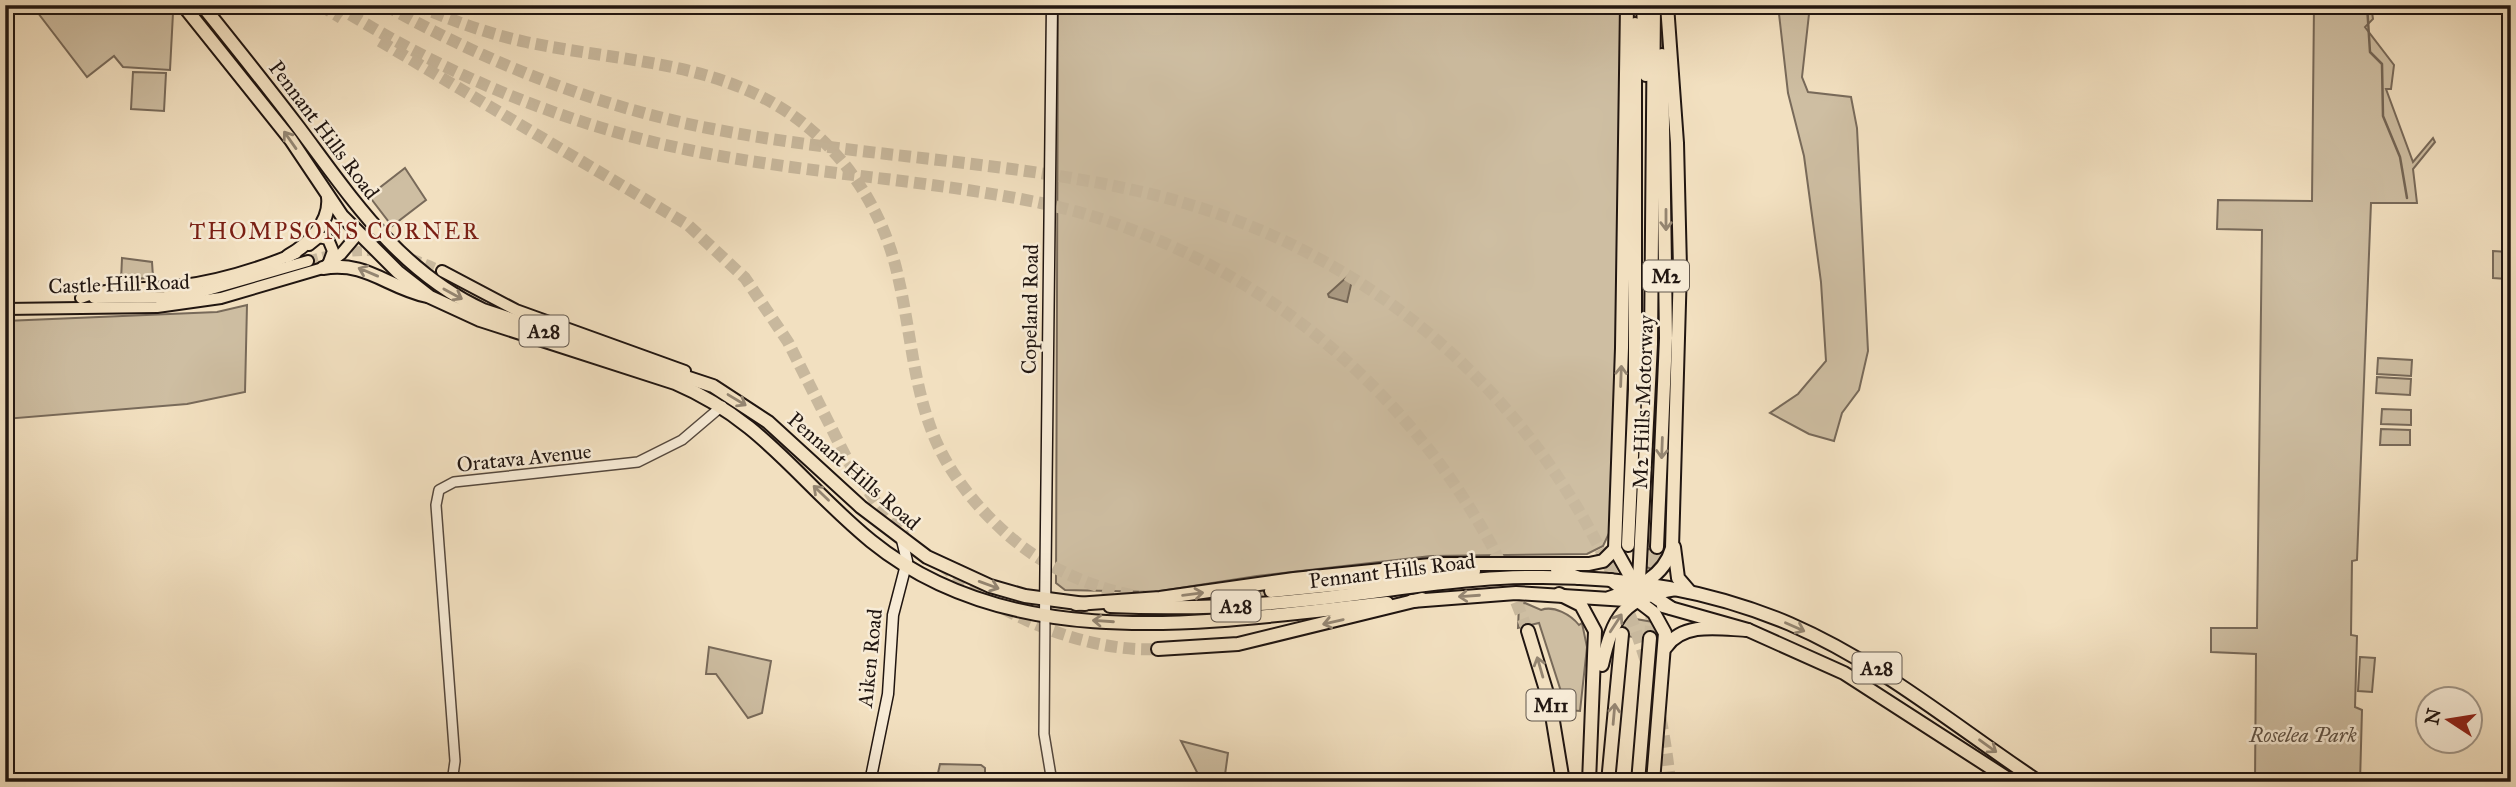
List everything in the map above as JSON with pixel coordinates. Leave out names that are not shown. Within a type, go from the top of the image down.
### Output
[{"type":"highway","name":"Pennant Hills Road","points":[[183,5],[291,140],[328,197],[357,234],[398,272],[430,296],[485,322],[675,383],[722,406],[759,432],[856,528],[906,565],[977,599],[1045,614],[1100,621],[1185,623],[1422,599],[1516,593],[1609,598],[1638,589],[1676,589],[1787,623],[1851,653],[1900,682],[2039,782]]},
{"type":"highway","name":"Pennant Hills Road","points":[[202,5],[293,120],[345,192],[401,257],[448,292],[501,316],[703,382],[739,401],[768,422],[861,507],[902,540],[927,557],[990,586],[1076,604],[1168,608],[1227,607],[1499,578],[1611,580]]},
{"type":"highway","name":"M2","points":[[1627,5],[1622,334],[1615,549],[1660,620],[1666,647],[1653,782]]},
{"type":"highway","name":"M2 Hills Motorway","points":[[1628,545],[1636,325],[1635,5]]},
{"type":"highway","points":[[1643,5],[1652,264]]},
{"type":"highway","points":[[1638,589],[1649,421],[1654,5]]},
{"type":"highway","name":"M2 Hills Motorway","points":[[1657,547],[1666,325],[1661,5]]},
{"type":"highway","name":"M2","points":[[1667,5],[1677,143],[1680,268],[1672,537]]},
{"type":"highway","points":[[345,192],[360,224],[357,234]]},
{"type":"highway","points":[[288,256],[302,246],[319,227],[327,210],[328,197]]},
{"type":"highway","points":[[323,268],[359,267],[409,292],[430,296]]},
{"type":"highway","points":[[1593,699],[1611,628],[1638,589],[1666,564],[1672,548],[1672,537]]},
{"type":"highway","points":[[1672,537],[1678,578],[1690,592]]},
{"type":"highway","points":[[1076,604],[1160,598],[1417,566],[1597,563],[1615,549]]},
{"type":"highway","points":[[1472,571],[1512,563]]},
{"type":"highway","points":[[1271,591],[1472,571],[1545,569],[1566,571],[1579,578]]},
{"type":"highway","name":"M2","points":[[1611,580],[1638,589]]},
{"type":"highway","name":"Pennant Hills Road","points":[[1638,589],[1671,608],[1748,630],[1844,673],[2013,782]]},
{"type":"highway","points":[[1559,594],[1581,605],[1595,631],[1589,782]]},
{"type":"highway","points":[[1158,649],[1238,644],[1422,599]]},
{"type":"highway","points":[[1666,647],[1675,638],[1699,628],[1748,630]]},
{"type":"highway","name":"M11","points":[[1528,631],[1550,703],[1563,782]]},
{"type":"highway","points":[[1608,782],[1622,634]]},
{"type":"highway","points":[[1638,782],[1650,638]]},
{"type":"main road","name":"Copeland Road","points":[[1045,614],[1052,5]]},
{"type":"main road","name":"Castle Hill Road","points":[[81,302],[157,307],[201,301],[267,286],[323,268],[341,254],[357,234]]},
{"type":"main road","points":[[81,302],[104,291],[193,284],[252,270],[288,256],[316,239],[326,238],[333,251],[323,268]]},
{"type":"main road","name":"Castle Hill Road","points":[[5,309],[181,295],[233,284],[308,261]]},
{"type":"main road","points":[[442,271],[516,310],[686,371],[703,382]]},
{"type":"main road","name":"Aiken Road","points":[[870,782],[888,694],[893,615],[906,565],[902,540]]},
{"type":"street","name":"Oratava Avenue","points":[[452,782],[455,761],[436,505],[439,489],[454,482],[638,462],[682,440],[722,406]]},
{"type":"street","points":[[1045,614],[1045,751],[1052,782]]},
{"type":"green space","points":[[49,5],[168,5],[173,13],[170,70],[123,67],[114,56],[87,77],[38,13]]},
{"type":"green space","points":[[1058,5],[1623,5],[1612,527],[1603,546],[1587,554],[1431,556],[1257,576],[1154,592],[1065,590],[1056,583]]},
{"type":"green space","points":[[1778,5],[1810,5],[1802,77],[1808,92],[1851,97],[1857,128],[1868,351],[1859,390],[1842,413],[1834,441],[1809,434],[1770,413],[1798,394],[1826,361],[1821,282],[1804,156],[1788,93]]},
{"type":"green space","name":"Roselea Park","points":[[2314,5],[2371,5],[2373,19],[2365,27],[2394,65],[2391,89],[2386,89],[2413,162],[2433,138],[2435,142],[2413,169],[2417,203],[2371,203],[2357,560],[2352,561],[2351,635],[2357,636],[2355,707],[2362,710],[2360,782],[2255,782],[2256,654],[2211,652],[2211,628],[2257,628],[2262,230],[2217,229],[2218,200],[2312,201]]},
{"type":"green space","points":[[133,72],[166,73],[164,111],[131,109]]},
{"type":"green space","points":[[405,168],[426,200],[392,226],[369,196]]},
{"type":"green space","points":[[2493,251],[2508,252],[2507,279],[2493,278]]},
{"type":"green space","points":[[122,258],[152,262],[153,277],[121,281]]},
{"type":"green space","points":[[247,305],[245,392],[187,404],[5,419],[5,321],[217,312]]},
{"type":"green space","points":[[2378,358],[2412,360],[2411,376],[2377,374]]},
{"type":"green space","points":[[2377,377],[2411,379],[2410,395],[2376,393]]},
{"type":"green space","points":[[2382,409],[2411,410],[2411,425],[2381,424]]},
{"type":"green space","points":[[2381,429],[2410,430],[2410,445],[2380,445]]},
{"type":"green space","points":[[1647,549],[1666,550],[1652,569],[1646,567]]},
{"type":"green space","points":[[1525,603],[1541,610],[1557,610],[1579,625],[1582,623],[1587,647],[1580,711],[1567,710],[1539,623],[1518,628],[1519,604]]},
{"type":"green space","points":[[1624,617],[1653,622],[1660,639],[1612,635]]},
{"type":"green space","points":[[709,647],[771,661],[762,713],[748,718],[716,674],[706,674]]},
{"type":"green space","points":[[2360,657],[2375,658],[2372,692],[2358,691]]},
{"type":"green space","points":[[1181,741],[1228,753],[1224,782],[1202,782]]},
{"type":"green space","points":[[940,764],[981,765],[985,768],[985,782],[936,782]]},
{"type":"shaded area","points":[[1349,275],[1353,276],[1347,302],[1329,297],[1328,294]]},
{"type":"waterway","points":[[2367,5],[2370,52],[2382,64],[2383,116],[2400,157],[2407,198]]},
{"type":"tunnel","points":[[320,5],[341,18]]},
{"type":"tunnel","points":[[335,5],[376,30],[461,74],[506,94],[596,126],[689,150],[733,158],[954,188],[1041,203],[1112,222],[1179,250],[1244,284],[1304,325],[1359,373],[1409,426],[1454,484],[1492,546],[1528,631]]},
{"type":"tunnel","points":[[385,5],[463,46],[544,81],[670,120],[823,146],[1043,173],[1151,194],[1209,211],[1266,233],[1320,259],[1371,290],[1420,326],[1465,366],[1506,409],[1544,457],[1591,531],[1628,611],[1655,695],[1670,782]]},
{"type":"tunnel","points":[[416,5],[512,39],[638,61],[710,77],[745,89],[779,106],[810,129],[842,161],[878,217],[894,259],[924,408],[936,442],[962,486],[996,524],[1038,558],[1088,583],[1142,597]]},
{"type":"tunnel","points":[[380,41],[688,225],[745,278],[788,342],[848,461],[878,505],[905,536]]},
{"type":"tunnel","points":[[308,261],[344,253],[376,251],[408,257],[442,271]]},
{"type":"tunnel","points":[[1650,638],[1657,547]]},
{"type":"tunnel","points":[[941,565],[982,596]]},
{"type":"tunnel","points":[[1233,593],[1271,591]]},
{"type":"tunnel","points":[[1004,609],[1040,626],[1079,639],[1119,647],[1158,649]]},
{"type":"district","name":"THOMPSONS CORNER","points":[[335,231]]}]
